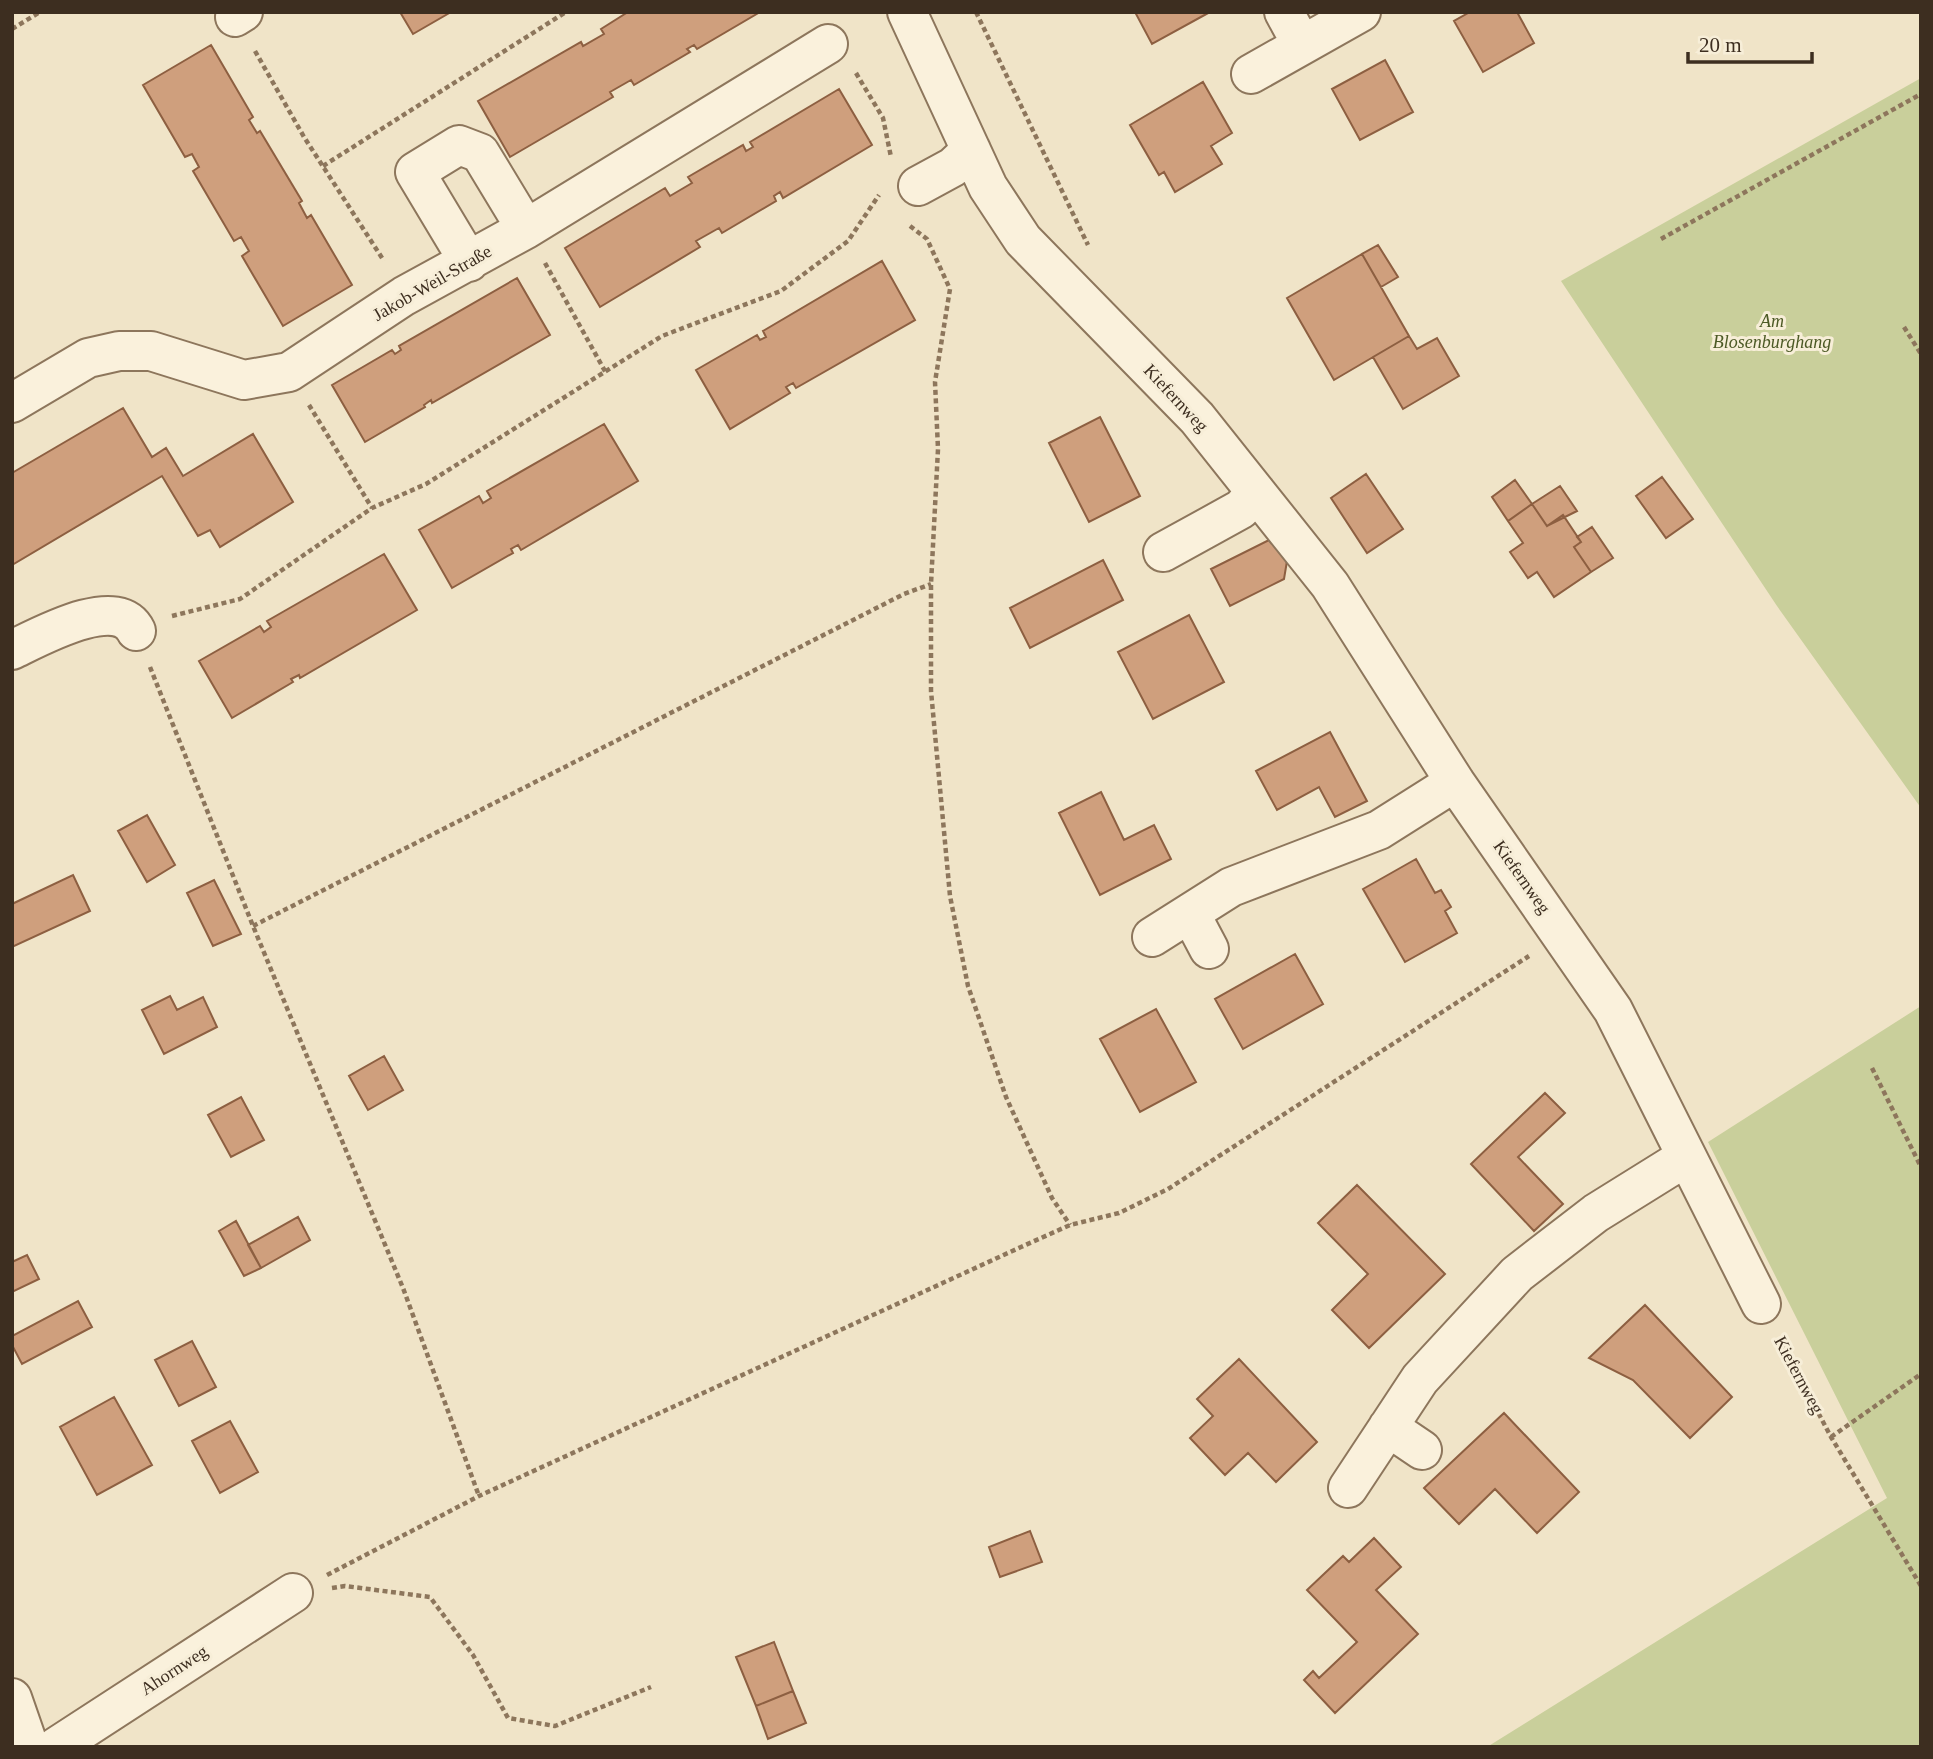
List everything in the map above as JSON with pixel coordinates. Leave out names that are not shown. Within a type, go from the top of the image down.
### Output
[{"type":"street","name":"Kiefernweg","points":[[907,12],[988,187],[1023,240],[1197,418],[1330,585],[1455,782],[1613,1010],[1762,1304]]},
{"type":"street","points":[[1284,12],[1302,45]]},
{"type":"street","points":[[1251,74],[1361,12]]},
{"type":"street","name":"Jakob-Weil-Straße","points":[[12,403],[88,358],[120,351],[151,351],[244,380],[289,372],[404,296],[526,229],[828,44]]},
{"type":"street","points":[[469,262],[415,172],[459,145],[480,153],[526,229]]},
{"type":"street","points":[[897,180],[953,166],[971,150]]},
{"type":"street","points":[[1163,552],[1241,509],[1256,492]]},
{"type":"street","points":[[12,650],[94,617],[121,615],[148,625]]},
{"type":"street","points":[[1152,937],[1231,887],[1379,830],[1455,782]]},
{"type":"street","points":[[1190,913],[1209,948]]},
{"type":"street","points":[[1348,1488],[1420,1378],[1517,1274],[1596,1213],[1686,1157]]},
{"type":"street","points":[[1388,1427],[1422,1450]]},
{"type":"street","name":"Ahornweg","points":[[56,1747],[293,1593]]},
{"type":"street","points":[[12,1698],[29,1747]]},
{"type":"path","points":[[12,29],[40,12]]},
{"type":"path","points":[[323,166],[566,12]]},
{"type":"path","points":[[976,12],[1089,247]]},
{"type":"path","points":[[479,1496],[403,1288],[253,926],[148,625],[240,599],[372,508],[426,484],[487,448],[548,405],[606,373],[662,336],[780,291],[848,241],[897,180],[883,118],[860,77],[828,44]]},
{"type":"path","points":[[276,89],[378,252]]},
{"type":"path","points":[[1661,239],[1921,94]]},
{"type":"path","points":[[904,222],[927,239],[950,289],[935,382],[938,449],[931,584],[931,691],[950,896],[968,986],[1006,1097],[1052,1198],[1070,1225]]},
{"type":"path","points":[[526,229],[606,373]]},
{"type":"path","points":[[1904,327],[1921,354]]},
{"type":"path","points":[[289,372],[372,508]]},
{"type":"path","points":[[253,926],[904,594],[931,584]]},
{"type":"path","points":[[293,1593],[479,1496],[1070,1225],[1119,1213],[1168,1189],[1563,935]]},
{"type":"path","points":[[1872,1068],[1921,1167]]},
{"type":"path","name":"Kiefernweg","points":[[1762,1304],[1831,1437],[1921,1586]]},
{"type":"path","points":[[1831,1437],[1921,1374]]},
{"type":"path","points":[[293,1593],[345,1586],[430,1597],[473,1655],[508,1718],[555,1726],[651,1687]]},
{"type":"green space","name":"Am Blosenburghang","points":[[1921,78],[1921,808],[1777,606],[1561,281]]},
{"type":"green space","points":[[1921,1006],[1921,1747],[1487,1747],[1887,1498],[1708,1142]]},
{"type":"building","points":[[400,12],[451,12],[413,34]]},
{"type":"building","points":[[628,12],[760,12],[697,49],[694,45],[687,49],[690,52],[634,85],[631,80],[610,92],[613,97],[510,157],[478,101],[581,42],[583,46],[604,34],[601,29]]},
{"type":"building","points":[[1135,12],[1210,12],[1152,44]]},
{"type":"building","points":[[1470,12],[1517,12],[1534,43],[1483,72],[1454,21]]},
{"type":"building","points":[[211,45],[253,117],[249,120],[257,133],[260,131],[302,201],[299,203],[307,218],[311,215],[352,285],[283,326],[242,256],[249,251],[241,237],[234,241],[193,171],[199,167],[192,154],[185,157],[143,85]]},
{"type":"building","points":[[1385,60],[1413,112],[1360,140],[1332,89]]},
{"type":"building","points":[[1203,82],[1232,133],[1211,146],[1222,164],[1175,192],[1164,172],[1159,175],[1130,125]]},
{"type":"building","points":[[839,89],[872,145],[783,198],[780,192],[774,196],[776,201],[722,233],[719,228],[696,241],[700,247],[600,307],[565,248],[665,188],[670,196],[692,183],[688,177],[743,145],[746,151],[753,147],[750,142]]},
{"type":"building","points":[[1378,245],[1398,277],[1381,287],[1362,254]]},
{"type":"building","points":[[1362,254],[1409,336],[1334,380],[1287,298]]},
{"type":"building","points":[[882,261],[915,320],[796,388],[793,383],[786,387],[790,393],[730,429],[696,370],[757,335],[760,340],[766,337],[763,331]]},
{"type":"building","points":[[517,278],[550,335],[432,403],[431,400],[425,407],[365,442],[332,385],[392,350],[395,354],[401,350],[399,346]]},
{"type":"building","points":[[1409,336],[1417,349],[1437,338],[1459,376],[1403,409],[1373,357]]},
{"type":"building","points":[[123,408],[152,457],[166,448],[183,476],[253,434],[293,502],[220,547],[210,530],[198,536],[162,476],[12,565],[12,473]]},
{"type":"building","points":[[1100,417],[1140,496],[1089,522],[1049,443]]},
{"type":"building","points":[[604,424],[638,481],[521,550],[518,545],[511,549],[513,553],[452,588],[419,530],[479,496],[483,503],[491,498],[487,491]]},
{"type":"building","points":[[1366,474],[1403,529],[1367,553],[1331,498]]},
{"type":"building","points":[[1662,477],[1693,519],[1666,538],[1636,496]]},
{"type":"building","points":[[1515,480],[1532,504],[1508,521],[1492,497]]},
{"type":"building","points":[[1560,486],[1577,511],[1547,526],[1532,504]]},
{"type":"building","points":[[1532,504],[1547,526],[1563,515],[1581,542],[1574,547],[1591,572],[1554,597],[1537,572],[1528,578],[1510,552],[1523,543],[1508,521]]},
{"type":"building","points":[[1592,527],[1613,558],[1591,572],[1574,547],[1581,542],[1577,537]]},
{"type":"building","points":[[1269,540],[1287,561],[1284,579],[1230,606],[1211,569]]},
{"type":"building","points":[[384,554],[417,610],[300,678],[299,675],[291,679],[293,682],[232,718],[199,661],[260,626],[264,632],[271,627],[267,621]]},
{"type":"building","points":[[1103,560],[1123,600],[1030,648],[1010,608]]},
{"type":"building","points":[[1189,615],[1224,682],[1153,719],[1118,652]]},
{"type":"building","points":[[1330,732],[1367,801],[1335,817],[1319,787],[1277,810],[1256,771]]},
{"type":"building","points":[[1101,792],[1124,840],[1154,825],[1171,859],[1100,895],[1059,813]]},
{"type":"building","points":[[147,815],[175,865],[147,882],[118,831]]},
{"type":"building","points":[[1416,859],[1435,893],[1441,890],[1451,907],[1445,911],[1457,933],[1405,962],[1363,889]]},
{"type":"building","points":[[73,875],[90,911],[12,947],[12,904]]},
{"type":"building","points":[[214,880],[241,934],[213,946],[187,893]]},
{"type":"building","points":[[1295,954],[1323,1004],[1243,1049],[1215,999]]},
{"type":"building","points":[[170,996],[177,1010],[203,997],[217,1027],[164,1054],[142,1010]]},
{"type":"building","points":[[1156,1009],[1196,1082],[1140,1112],[1100,1039]]},
{"type":"building","points":[[384,1056],[403,1090],[368,1110],[349,1076]]},
{"type":"building","points":[[1545,1093],[1565,1113],[1518,1157],[1563,1204],[1534,1231],[1471,1164]]},
{"type":"building","points":[[241,1097],[264,1140],[231,1157],[208,1115]]},
{"type":"building","points":[[1357,1185],[1445,1274],[1369,1348],[1332,1310],[1368,1274],[1318,1223]]},
{"type":"building","points":[[298,1217],[310,1240],[261,1268],[248,1245]]},
{"type":"building","points":[[236,1221],[261,1268],[244,1276],[219,1231]]},
{"type":"building","points":[[27,1255],[39,1279],[12,1292],[12,1262]]},
{"type":"building","points":[[78,1301],[92,1327],[22,1364],[12,1345],[12,1336]]},
{"type":"building","points":[[1645,1305],[1732,1397],[1690,1438],[1633,1380],[1589,1358]]},
{"type":"building","points":[[192,1341],[216,1387],[179,1406],[155,1360]]},
{"type":"building","points":[[1239,1359],[1317,1442],[1276,1482],[1248,1453],[1225,1475],[1190,1438],[1213,1416],[1197,1399]]},
{"type":"building","points":[[114,1397],[152,1465],[97,1495],[60,1427]]},
{"type":"building","points":[[1504,1413],[1579,1492],[1537,1533],[1495,1489],[1459,1524],[1424,1488]]},
{"type":"building","points":[[230,1421],[258,1472],[220,1493],[192,1441]]},
{"type":"building","points":[[1030,1531],[1042,1562],[1000,1577],[989,1547]]},
{"type":"building","points":[[1374,1538],[1401,1567],[1376,1590],[1418,1634],[1335,1713],[1304,1680],[1313,1671],[1319,1678],[1357,1642],[1307,1590],[1343,1556],[1349,1562]]},
{"type":"building","points":[[774,1642],[793,1691],[756,1706],[736,1657]]},
{"type":"building","points":[[793,1691],[806,1723],[768,1739],[756,1706]]}]
